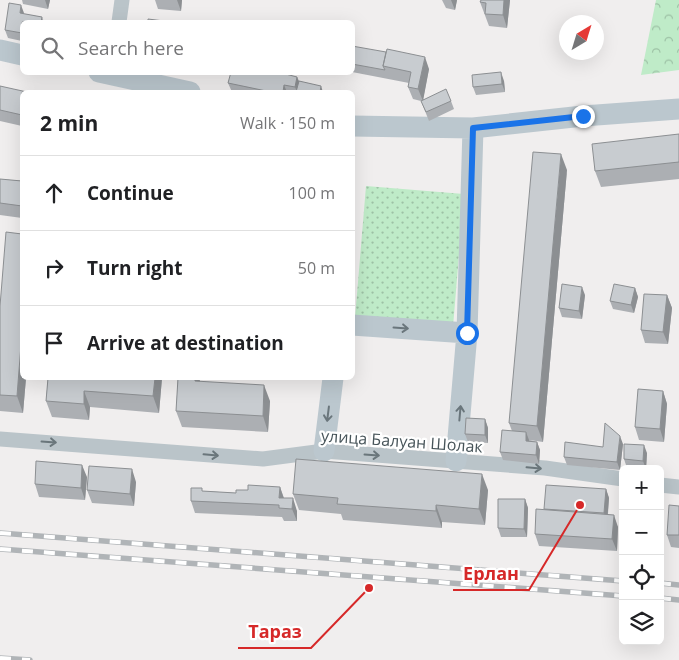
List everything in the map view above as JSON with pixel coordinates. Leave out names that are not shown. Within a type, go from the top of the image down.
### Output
[{"type":"street","points":[[119,20],[122,0]]},
{"type":"street","points":[[0,50],[20,55]]},
{"type":"street","points":[[113,75],[181,90]]},
{"type":"street","points":[[355,126],[473,128],[583,116],[679,109]]},
{"type":"street","points":[[456,461],[467,333],[473,128]]},
{"type":"street","points":[[355,325],[467,333]]},
{"type":"street","points":[[324,451],[333,380]]},
{"type":"street","name":"улица Балуан Шолак","points":[[0,439],[263,459],[324,451],[546,468],[619,479]]},
{"type":"street","points":[[664,486],[679,488]]},
{"type":"green space","points":[[656,0],[679,0],[679,70],[641,75]]},
{"type":"green space","points":[[366,186],[464,194],[453,327],[355,318]]},
{"type":"building","points":[[481,0],[504,0],[503,15],[485,14],[486,3],[480,2]]},
{"type":"building","points":[[9,3],[21,5],[20,13],[42,17],[41,20],[20,20],[20,33],[5,30]]},
{"type":"building","points":[[355,47],[386,52],[383,66],[385,70],[355,65]]},
{"type":"building","points":[[387,49],[425,57],[418,89],[408,87],[411,72],[383,66]]},
{"type":"building","points":[[501,72],[502,84],[473,87],[472,75]]},
{"type":"building","points":[[230,75],[289,75],[297,77],[295,87],[284,85],[283,90],[261,90],[228,83]]},
{"type":"building","points":[[299,81],[321,86],[320,90],[297,90]]},
{"type":"building","points":[[0,86],[20,90],[20,115],[0,110]]},
{"type":"building","points":[[446,89],[451,101],[426,112],[421,101]]},
{"type":"building","points":[[679,134],[679,162],[595,171],[592,144]]},
{"type":"building","points":[[533,152],[561,154],[537,426],[509,423]]},
{"type":"building","points":[[0,179],[20,181],[20,206],[0,203]]},
{"type":"building","points":[[6,232],[20,234],[20,358],[17,396],[0,395],[0,306]]},
{"type":"building","points":[[562,284],[582,287],[579,311],[559,308]]},
{"type":"building","points":[[614,284],[635,288],[631,305],[610,301]]},
{"type":"building","points":[[644,294],[667,295],[663,332],[641,330]]},
{"type":"building","points":[[48,380],[155,380],[153,396],[84,391],[84,404],[46,401]]},
{"type":"building","points":[[178,380],[264,385],[263,416],[176,411]]},
{"type":"building","points":[[638,389],[663,391],[660,429],[635,427]]},
{"type":"building","points":[[466,418],[485,419],[485,435],[465,434]]},
{"type":"building","points":[[605,423],[620,436],[617,462],[564,457],[565,442],[603,447]]},
{"type":"building","points":[[502,430],[526,432],[526,441],[537,442],[536,455],[500,452]]},
{"type":"building","points":[[624,444],[644,445],[643,461],[624,459]]},
{"type":"building","points":[[296,459],[482,474],[479,509],[436,505],[436,511],[337,504],[338,498],[293,494]]},
{"type":"building","points":[[36,461],[82,465],[81,488],[35,484]]},
{"type":"building","points":[[89,466],[132,469],[130,494],[87,490]]},
{"type":"building","points":[[248,485],[280,487],[279,498],[293,498],[292,509],[279,508],[279,505],[191,501],[191,488],[202,488],[202,491],[236,493],[236,490],[248,490]]},
{"type":"building","points":[[546,485],[606,489],[604,513],[544,509]]},
{"type":"building","points":[[498,499],[525,499],[524,529],[498,528]]},
{"type":"building","points":[[669,505],[679,506],[679,535],[667,535]]},
{"type":"building","points":[[536,509],[614,515],[612,539],[535,534]]},
{"type":"railway","points":[[0,533],[619,581]]},
{"type":"railway","points":[[0,549],[619,596]]},
{"type":"railway","points":[[664,583],[679,585]]},
{"type":"railway","points":[[664,598],[679,600]]},
{"type":"railway","points":[[0,658],[30,660]]},
{"type":"place","name":"Ерлан","points":[[580,505]]},
{"type":"place","name":"Тараз","points":[[369,588]]},
{"type":"route","points":[[467,333],[473,128],[583,116]]}]
